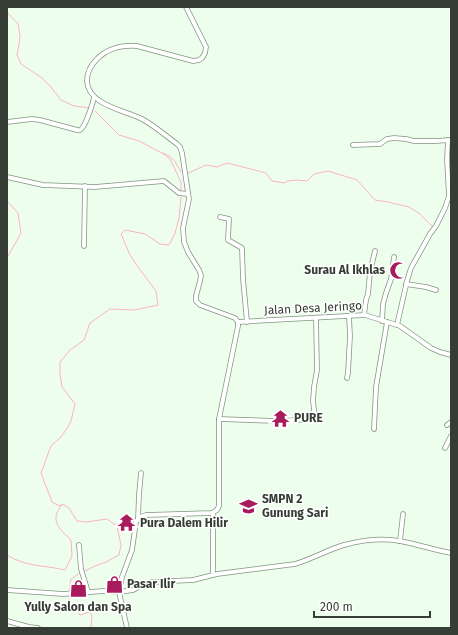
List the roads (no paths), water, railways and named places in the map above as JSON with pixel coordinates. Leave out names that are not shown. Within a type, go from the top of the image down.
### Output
[{"type":"street","points":[[138,519],[144,515],[213,513],[217,510],[219,506],[219,419],[238,322],[234,318],[200,305],[196,301],[200,281],[200,272],[185,246],[183,234],[188,194],[181,149],[145,120],[101,102],[94,97],[90,91],[87,78],[90,69],[100,56],[115,48],[124,46],[137,46],[193,61],[197,61],[202,58],[206,51],[205,45],[186,7]]},
{"type":"street","points":[[7,122],[32,119],[40,120],[79,131],[82,129],[89,114],[94,97]]},
{"type":"street","points":[[353,145],[380,144],[387,139],[394,138],[406,138],[414,141],[449,140],[447,159],[449,196],[436,226],[414,262],[406,284],[397,326]]},
{"type":"street","points":[[7,177],[43,185],[104,186],[164,181],[179,193],[188,194]]},
{"type":"street","points":[[84,246],[85,186]]},
{"type":"street","points":[[220,217],[229,219],[228,240],[242,248],[247,322]]},
{"type":"street","points":[[364,315],[370,272],[375,251]]},
{"type":"street","points":[[382,321],[383,304],[391,279],[394,257]]},
{"type":"street","points":[[406,284],[436,290]]},
{"type":"street","name":"Jalan Desa Jeringo","points":[[238,322],[364,315],[404,328],[431,348],[451,355]]},
{"type":"street","points":[[347,378],[350,336],[349,316]]},
{"type":"street","points":[[219,419],[276,421],[315,419],[313,401],[317,370],[316,318]]},
{"type":"street","points":[[374,429],[377,377],[387,322]]},
{"type":"street","points":[[445,448],[451,436]]},
{"type":"street","points":[[127,628],[117,592],[132,550],[136,522],[138,519],[141,473]]},
{"type":"street","points":[[213,513],[213,575]]},
{"type":"street","points":[[400,541],[403,514]]},
{"type":"street","points":[[7,590],[63,594],[133,590],[148,583],[193,580],[213,575],[295,564],[335,548],[353,543],[378,540],[400,541],[451,553]]},
{"type":"street","points":[[79,545],[81,569],[88,592]]},
{"type":"street","points":[[7,621],[38,628]]},
{"type":"waterway","points":[[7,12],[18,24],[20,35],[17,55],[21,64],[42,78],[61,100],[74,106],[90,108]]},
{"type":"waterway","points":[[95,111],[119,135],[139,141],[170,159],[181,182],[181,193]]},
{"type":"waterway","points":[[163,153],[172,158],[181,172]]},
{"type":"waterway","points":[[186,174],[206,165],[217,167],[227,163],[266,173],[272,181],[285,183],[287,181],[296,180],[307,181],[314,174],[328,171],[357,180],[375,200],[409,207],[420,214],[433,227]]},
{"type":"waterway","points":[[83,572],[119,555],[121,545],[117,526],[107,519],[86,522],[77,521],[69,508],[63,504],[59,506],[52,502],[41,473],[51,446],[61,437],[71,421],[75,404],[62,387],[60,362],[70,350],[84,340],[90,323],[110,309],[134,310],[158,305],[156,291],[130,255],[121,234],[125,230],[145,234],[160,244],[169,245],[175,233],[179,218],[181,197]]},
{"type":"waterway","points":[[7,201],[18,213],[21,233],[7,258]]},
{"type":"waterway","points":[[7,555],[28,564],[65,570],[72,556],[71,540],[59,528],[56,520],[56,516],[62,505]]},
{"type":"waterway","points":[[69,593],[71,579],[80,573]]},
{"type":"waterway","points":[[69,596],[71,605],[80,615],[90,612],[92,616],[91,628]]},
{"type":"place","name":"Surau Al Ikhlas","points":[[398,270]]},
{"type":"place","name":"PURE","points":[[281,418]]},
{"type":"place","name":"SMPN 2 Gunung Sari","points":[[249,506]]},
{"type":"place","name":"Pura Dalem Hilir","points":[[127,523]]},
{"type":"place","name":"Pasar Ilir","points":[[114,584]]},
{"type":"place","name":"Yully Salon dan Spa","points":[[78,588]]}]
